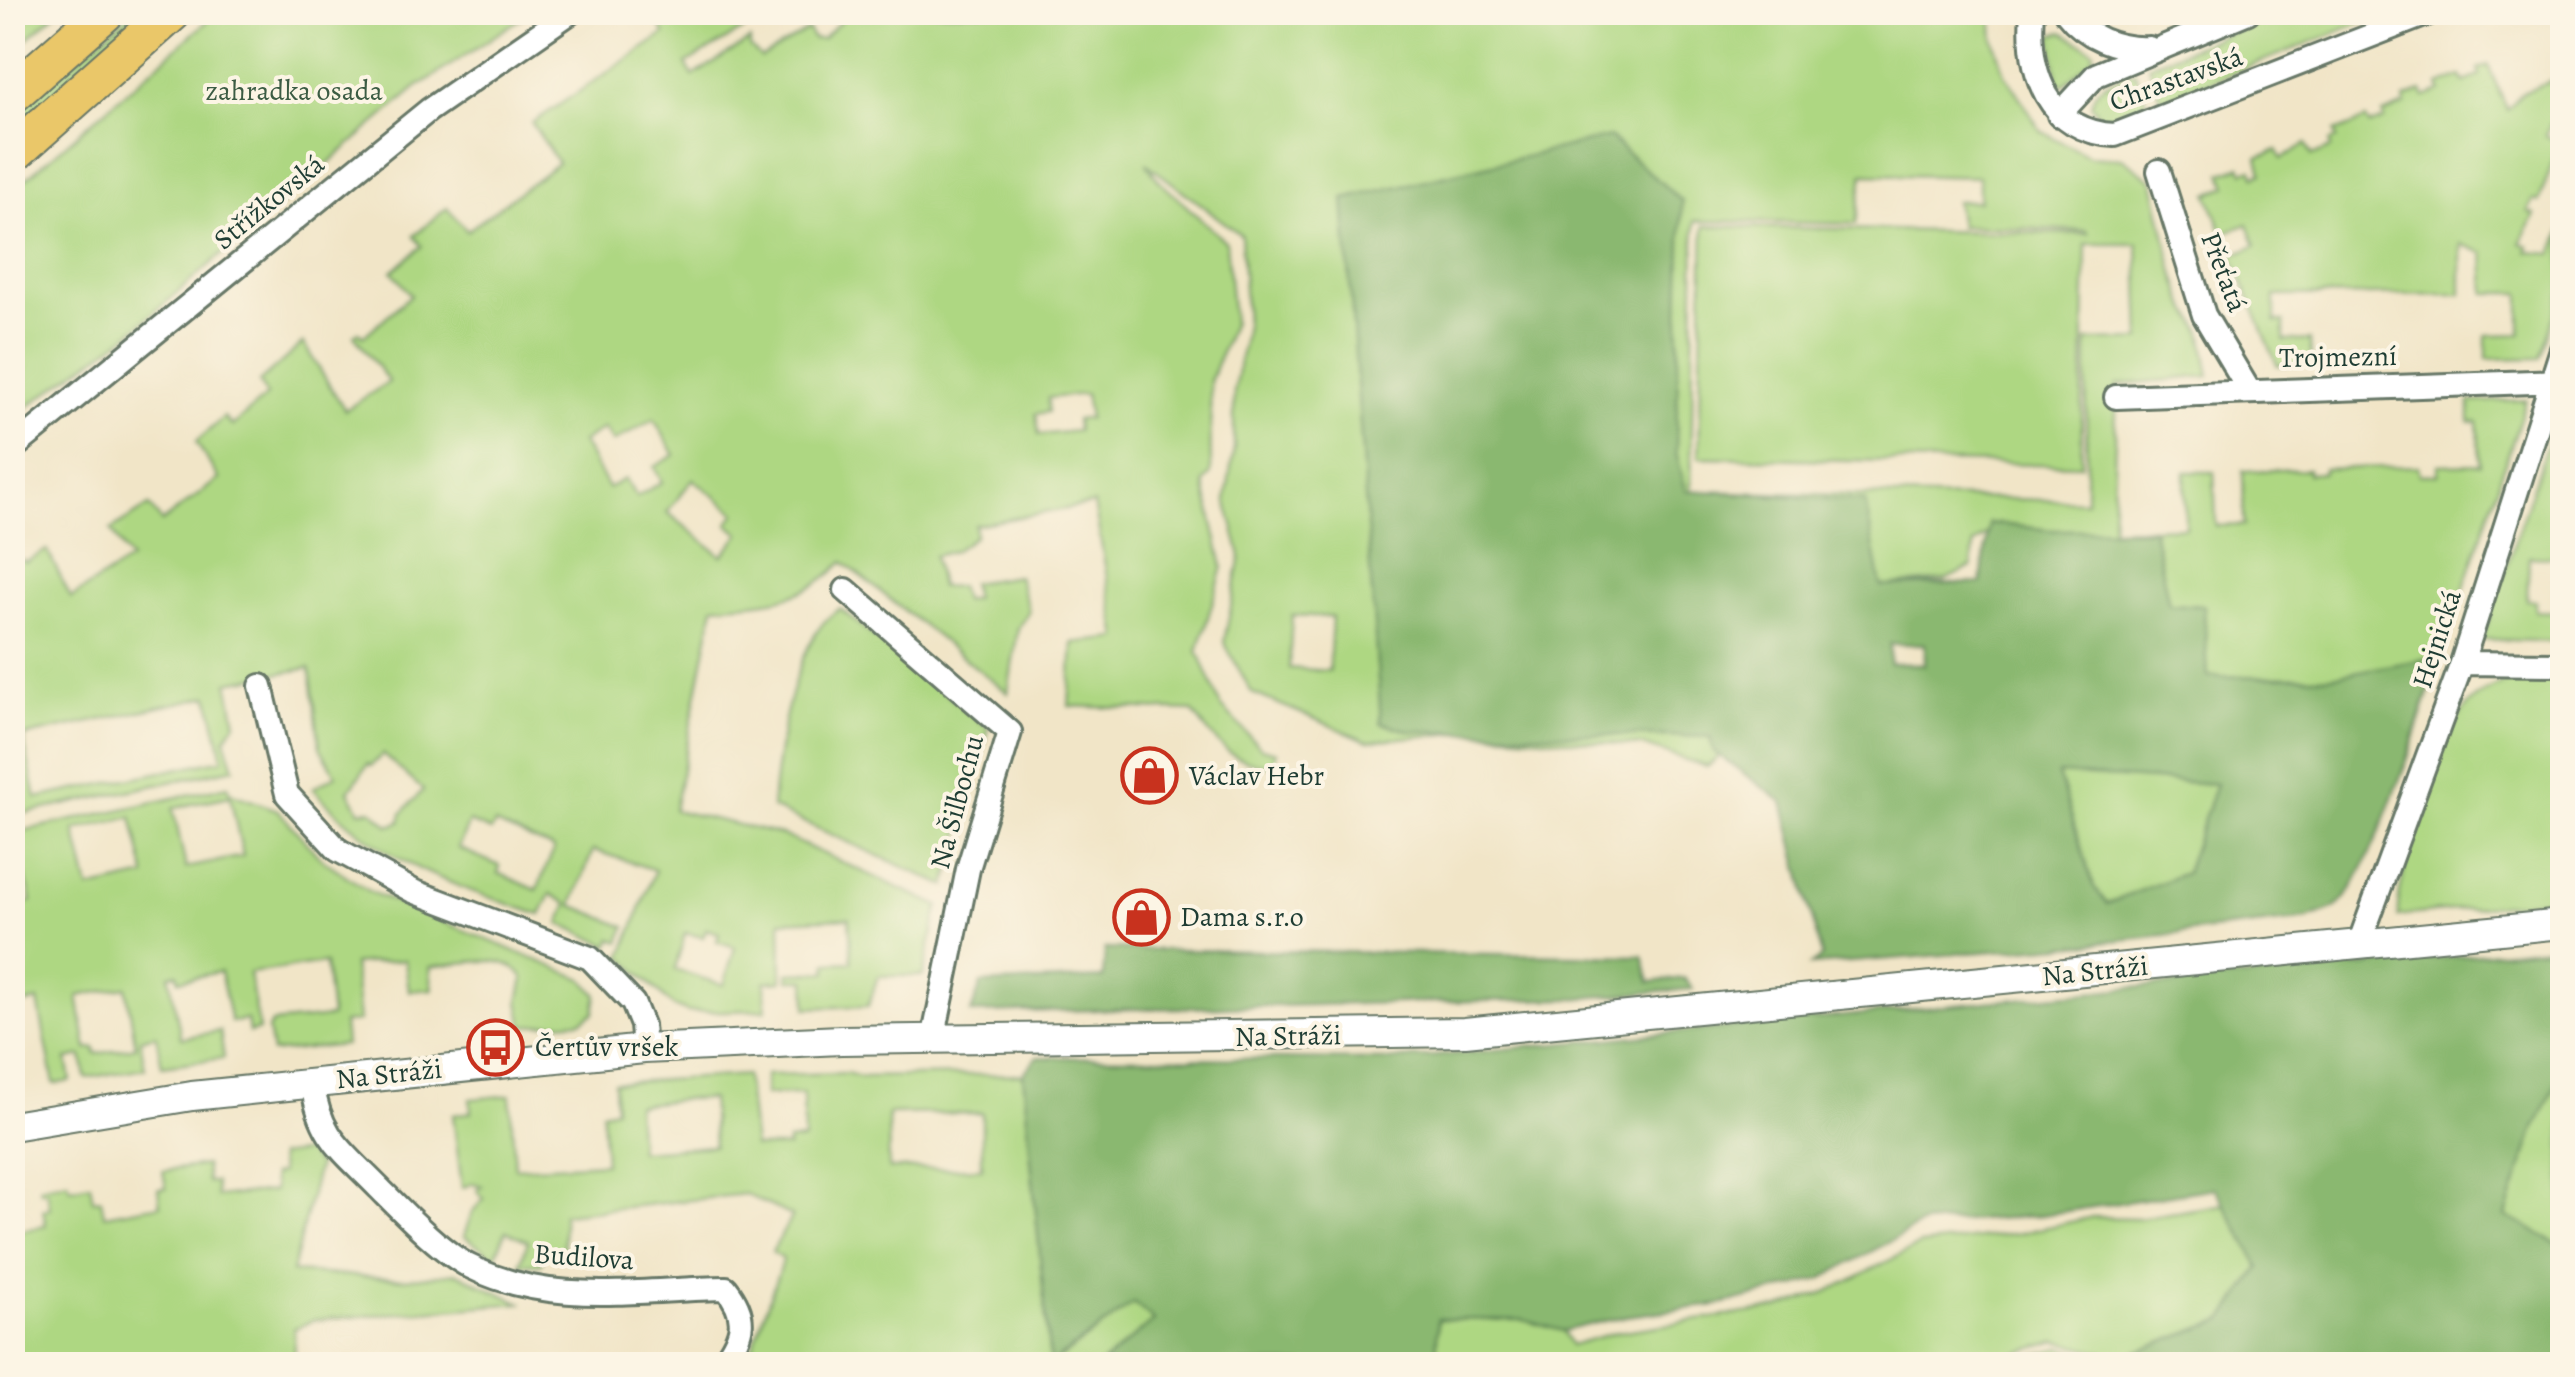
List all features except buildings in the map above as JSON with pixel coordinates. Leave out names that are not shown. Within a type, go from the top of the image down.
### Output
[{"type":"highway","points":[[12,94],[105,12]]},
{"type":"highway","points":[[12,154],[172,12]]},
{"type":"street","name":"Střížkovská","points":[[12,449],[429,110],[571,12]]},
{"type":"street","points":[[2032,12],[2036,77],[2059,115]]},
{"type":"street","name":"Chrastavská","points":[[2066,12],[2085,31],[2122,47],[2162,48]]},
{"type":"street","name":"Chrastavská","points":[[2248,12],[2096,74],[2059,115],[2095,134],[2131,132],[2432,12]]},
{"type":"street","name":"Přeťatá","points":[[2159,170],[2204,315],[2248,389]]},
{"type":"street","name":"Hejnická","points":[[2359,944],[2462,662],[2557,381],[2562,349]]},
{"type":"street","name":"Trojmezní","points":[[2116,397],[2248,389],[2557,381]]},
{"type":"street","name":"Na Šilbochu","points":[[846,590],[1010,732],[968,870],[932,1040]]},
{"type":"street","points":[[2462,662],[2562,664]]},
{"type":"street","points":[[261,686],[286,794],[338,850],[413,891],[590,958],[633,1003],[642,1025],[644,1049]]},
{"type":"street","name":"Na Stráži","points":[[12,1126],[312,1082],[644,1049],[932,1040],[1376,1035],[1520,1028],[2562,924]]},
{"type":"street","name":"Budilova","points":[[312,1082],[320,1125],[327,1134],[399,1208],[468,1266],[538,1290],[604,1294],[726,1288],[740,1306],[744,1326],[724,1362],[707,1364]]},
{"type":"green space","points":[[13,12],[56,12],[56,13],[13,52]]},
{"type":"green space","name":"zahradka osada","points":[[218,12],[529,13],[416,88],[129,334],[13,417],[13,190]]},
{"type":"green space","points":[[837,12],[1992,13],[1994,40],[2005,74],[2041,131],[2089,156],[2122,158],[2153,181],[2174,273],[2184,302],[2202,332],[2210,376],[2117,385],[2112,529],[2185,527],[2185,472],[2214,472],[2216,526],[2244,525],[2243,471],[2308,469],[2308,474],[2323,473],[2323,469],[2418,466],[2420,475],[2438,474],[2438,465],[2480,464],[2478,422],[2470,422],[2470,402],[2526,400],[2403,773],[1723,753],[1707,767],[1645,746],[1469,732],[1368,741],[1252,693],[1224,642],[1241,556],[1226,499],[1234,448],[1234,392],[1246,325],[1241,235],[1146,163],[1159,181],[1226,242],[1233,322],[1210,381],[1211,473],[1204,483],[1223,567],[1198,651],[1221,706],[1261,748],[1276,752],[1274,766],[1246,761],[1226,750],[1192,711],[1069,706],[1073,643],[1118,638],[1094,504],[975,525],[975,536],[954,551],[934,556],[940,587],[959,586],[963,601],[975,598],[971,583],[1018,576],[1029,611],[1018,628],[1008,693],[843,562],[799,593],[768,601],[714,606],[674,810],[782,835],[939,906],[923,976],[878,976],[868,1006],[807,1008],[806,980],[789,980],[788,973],[827,972],[827,963],[852,962],[849,918],[781,921],[782,981],[765,982],[766,1010],[688,1012],[673,1006],[622,957],[655,870],[593,850],[572,905],[626,927],[620,942],[612,939],[609,946],[560,923],[568,904],[551,894],[541,915],[476,893],[390,853],[338,814],[313,788],[336,775],[320,747],[310,668],[228,682],[236,723],[225,739],[234,768],[13,816],[13,556],[26,562],[47,550],[71,598],[130,560],[111,530],[149,506],[162,522],[219,479],[196,442],[224,417],[232,426],[267,396],[259,382],[303,343],[345,410],[389,382],[354,335],[359,332],[364,336],[411,295],[392,271],[422,246],[414,236],[447,208],[467,231],[558,163],[532,123],[665,34],[652,14],[744,13],[739,16],[746,28],[686,64],[693,76],[750,40],[750,47],[761,58],[808,30],[813,39],[822,39],[841,21]],"holes":[[[1863,174],[1979,177],[1979,201],[1956,201],[1960,226],[2088,234],[1704,226],[1699,457],[2081,465],[2086,244],[2138,244],[2141,340],[2087,341],[2086,501],[1691,491],[1695,221],[1856,224]],[[1085,394],[1089,418],[1076,420],[1077,431],[1039,435],[1036,414],[1048,412],[1048,398]],[[654,419],[675,455],[654,467],[662,482],[636,497],[625,479],[608,488],[582,442],[604,428],[613,442]],[[693,479],[736,513],[728,524],[740,534],[722,556],[667,512]],[[1988,533],[1981,583],[1892,585],[1945,580],[1972,567],[1974,544]],[[1292,615],[1332,617],[1329,671],[1289,668]],[[1890,643],[1925,643],[1925,664],[1890,664]],[[209,696],[223,759],[36,798],[23,737]],[[383,754],[423,790],[402,813],[400,822],[389,826],[372,810],[360,811],[349,791],[368,764],[371,766]],[[469,822],[491,831],[495,824],[554,849],[537,890],[498,873],[500,866],[458,848]],[[706,929],[719,933],[717,941],[735,947],[724,985],[675,970],[685,933],[703,937]]]},
{"type":"green space","points":[[131,13],[150,13],[13,131],[12,115]]},
{"type":"green space","points":[[2281,13],[2385,13],[2162,101],[2148,65]]},
{"type":"green space","points":[[2063,32],[2094,51],[2093,58],[2064,85],[2058,83],[2051,35]]},
{"type":"green space","points":[[2488,65],[2507,110],[2522,93],[2562,77],[2562,93],[2546,136],[2560,141],[2539,202],[2533,200],[2528,212],[2535,215],[2521,243],[2529,246],[2528,252],[2553,254],[2562,230],[2562,291],[2540,358],[2487,359],[2487,335],[2521,334],[2521,293],[2486,293],[2484,253],[2461,244],[2461,294],[2275,296],[2275,322],[2284,322],[2284,341],[2310,340],[2312,364],[2277,365],[2232,256],[2256,246],[2248,224],[2223,233],[2208,194],[2227,186],[2222,173],[2241,166],[2244,172],[2252,169],[2255,176],[2262,173],[2258,158],[2277,150],[2281,159],[2306,144],[2312,156],[2331,148],[2330,142],[2337,139],[2335,132],[2366,120],[2369,126],[2384,120],[2383,114],[2405,105],[2404,99],[2422,91],[2425,97],[2441,91],[2439,85],[2461,76],[2464,82],[2480,76],[2478,69]]},
{"type":"green space","points":[[2135,72],[2149,106],[2103,120],[2091,105],[2097,91]]},
{"type":"green space","points":[[1609,137],[1682,201],[1676,452],[1686,490],[1865,501],[1881,586],[1981,583],[1989,523],[2052,530],[2153,529],[2169,604],[2204,606],[2208,676],[2327,677],[2440,656],[2381,828],[2350,890],[2336,907],[2308,919],[2075,945],[1811,965],[1822,957],[1783,802],[1713,751],[1710,737],[1411,731],[1381,723],[1344,199]],"holes":[[[1890,644],[1925,644],[1925,664],[1890,664]],[[2058,774],[2216,784],[2185,873],[2107,904],[2094,887]]]},
{"type":"green space","points":[[2562,399],[2562,557],[2529,556],[2527,600],[2535,601],[2535,611],[2562,612],[2562,642],[2482,639]]},
{"type":"green space","points":[[840,609],[989,728],[946,886],[772,808],[777,759],[799,669],[824,622]]},
{"type":"green space","points":[[2562,675],[2562,898],[2398,916],[2404,873],[2421,810],[2454,725],[2464,710],[2484,692],[2508,681]]},
{"type":"green space","points":[[2057,773],[2217,784],[2185,873],[2107,904],[2094,887]]},
{"type":"green space","points":[[228,786],[230,793],[278,810],[319,857],[370,892],[583,979],[597,995],[594,1013],[581,1021],[524,1026],[519,1002],[524,978],[516,969],[494,961],[430,967],[432,989],[409,991],[405,960],[353,964],[359,1021],[343,1023],[345,1045],[272,1053],[268,1029],[272,1023],[331,1017],[325,963],[249,973],[259,1030],[249,1033],[247,1020],[231,1022],[220,972],[179,980],[177,973],[169,975],[181,1038],[220,1031],[224,1058],[162,1066],[156,1035],[140,1039],[145,1068],[86,1078],[82,1056],[67,1059],[71,1081],[54,1084],[38,1001],[13,1006],[13,906],[32,901],[13,833]],"holes":[[[230,796],[243,856],[186,868],[173,808]],[[132,817],[146,876],[89,889],[75,830]],[[126,987],[136,1047],[96,1054],[95,1048],[87,1049],[78,996]]]},
{"type":"green space","points":[[2562,946],[2562,1071],[2533,1133],[2506,1216],[2562,1246],[2562,1364],[2125,1364],[2122,1357],[2224,1320],[2260,1268],[2215,1188],[2035,1216],[1922,1224],[1819,1280],[1724,1304],[1626,1316],[1563,1331],[1523,1320],[1438,1319],[1436,1364],[1101,1364],[1154,1321],[1134,1303],[1050,1364],[1023,1074],[1037,1057],[1392,1060]]},
{"type":"green space","points":[[1105,949],[1643,956],[1650,982],[1684,978],[1693,989],[1569,999],[971,1013],[981,984],[1103,978]]},
{"type":"green space","points":[[2562,1071],[2562,1246],[2505,1216],[2533,1133]]},
{"type":"green space","points":[[1023,1074],[1050,1364],[747,1364],[783,1259],[772,1252],[792,1216],[745,1194],[563,1214],[564,1252],[545,1252],[541,1264],[520,1264],[528,1241],[506,1231],[495,1257],[464,1236],[472,1212],[484,1199],[477,1190],[482,1186],[473,1183],[462,1188],[453,1115],[471,1112],[470,1099],[510,1095],[515,1168],[605,1163],[602,1112],[615,1109],[614,1083],[746,1075],[754,1147],[788,1147],[788,1141],[804,1140],[803,1094],[765,1095],[765,1075]],"holes":[[[711,1099],[714,1146],[639,1151],[636,1105]],[[982,1113],[982,1168],[889,1169],[888,1114]]]},
{"type":"green space","points":[[306,1152],[318,1165],[292,1272],[404,1279],[457,1273],[521,1303],[313,1320],[294,1329],[295,1364],[13,1364],[13,1232],[46,1226],[43,1210],[50,1208],[47,1191],[40,1191],[39,1187],[68,1181],[70,1188],[90,1184],[93,1200],[101,1199],[104,1215],[160,1205],[158,1189],[166,1188],[163,1171],[205,1165],[207,1182],[215,1182],[217,1197],[274,1191],[272,1175],[280,1173],[278,1156]]},
{"type":"green space","points":[[2226,1204],[2260,1267],[2224,1320],[2122,1357],[2057,1341],[1979,1364],[1436,1364],[1437,1319],[1523,1320],[1563,1331],[1571,1345],[1617,1332],[1779,1308],[1825,1293],[1920,1245],[2020,1233],[2093,1217],[2139,1218]]},
{"type":"green space","points":[[1134,1303],[1154,1320],[1101,1364],[1052,1364]]},
{"type":"green space","points":[[2061,1348],[2120,1364],[1997,1364]]},
{"type":"place","name":"Václav Hebr","points":[[1150,776]]},
{"type":"place","name":"Dama s.r.o","points":[[1141,917]]},
{"type":"place","name":"Čertův vršek","points":[[496,1047]]}]
